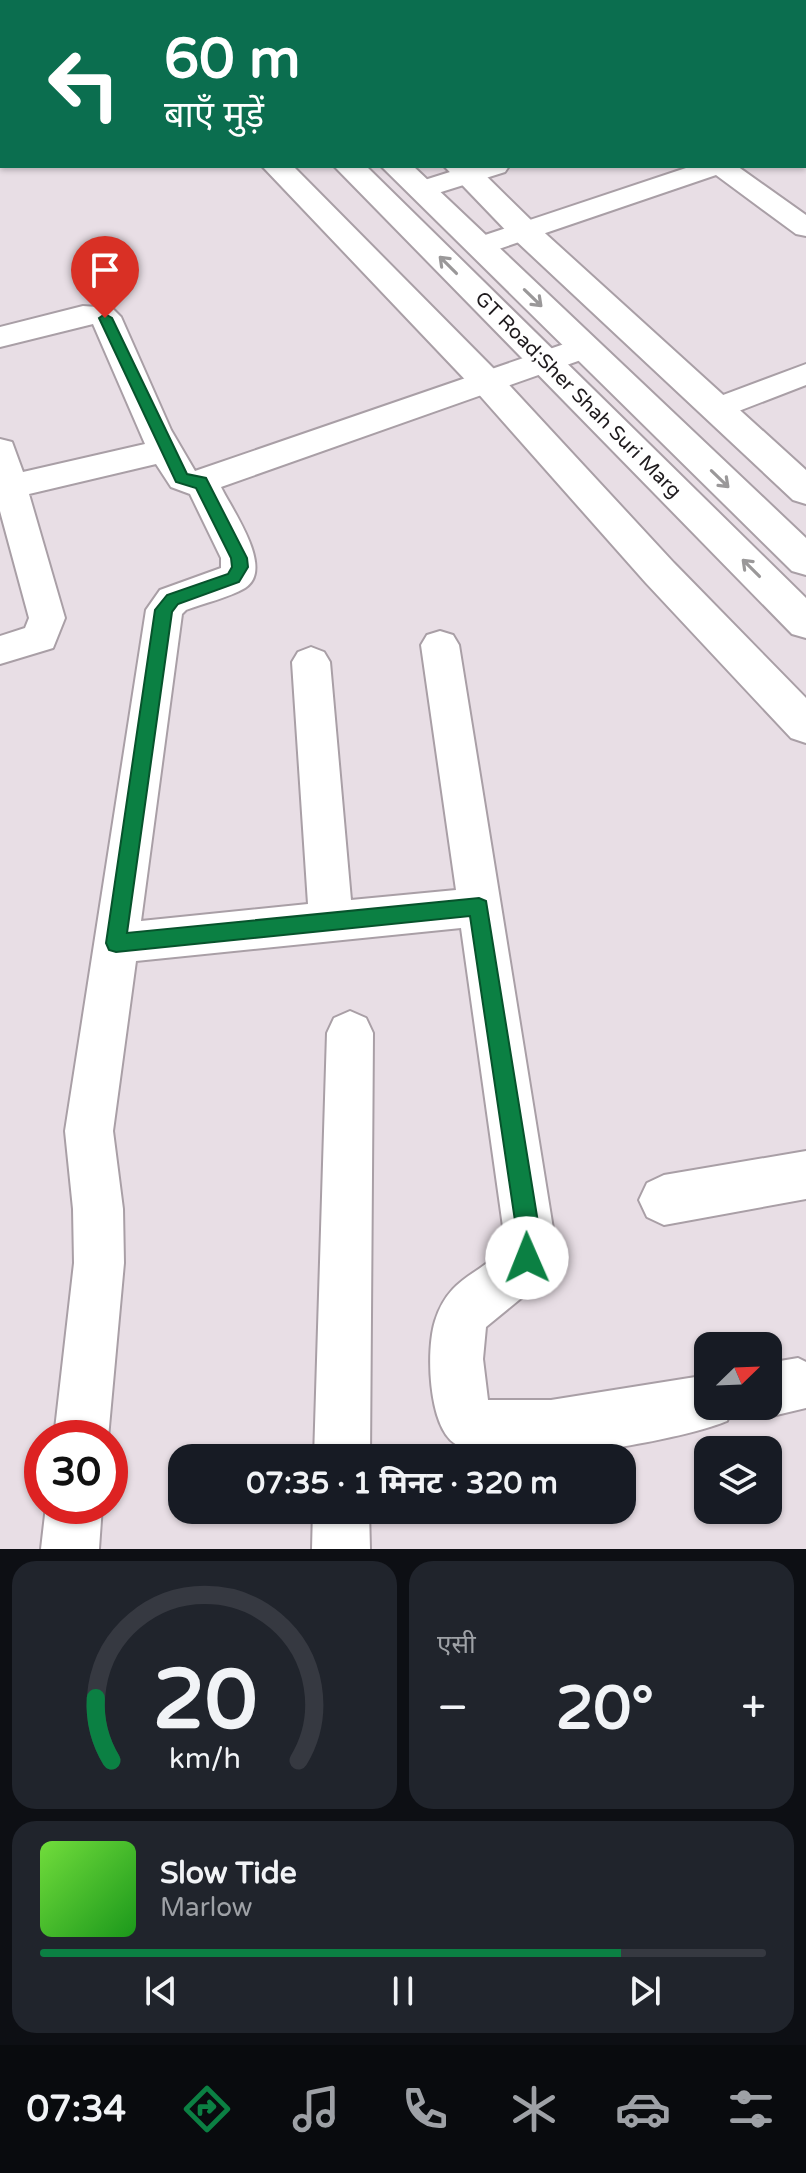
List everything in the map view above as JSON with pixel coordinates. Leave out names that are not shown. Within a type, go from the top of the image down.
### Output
[{"type":"main road","points":[[279,168],[487,382],[660,573],[806,726]]},
{"type":"main road","name":"GT Road;Sher Shah Suri Marg","points":[[351,168],[806,623]]},
{"type":"main road","name":"GT Road;Sher Shah Suri Marg","points":[[398,168],[806,561]]},
{"type":"main road","points":[[474,169],[525,232],[806,491]]},
{"type":"street","points":[[480,246],[713,168]]},
{"type":"street","points":[[722,168],[806,228]]},
{"type":"street","points":[[422,190],[474,169]]},
{"type":"street","points":[[0,337],[83,315],[101,315],[110,324],[166,451],[181,478],[191,483],[584,348]]},
{"type":"street","points":[[718,408],[806,374]]},
{"type":"street","points":[[0,450],[6,488],[47,618],[40,638],[0,650]]},
{"type":"street","points":[[6,488],[166,451]]},
{"type":"street","points":[[83,1420],[99,1263],[98,1209],[89,1131],[164,610],[173,600],[233,578],[240,567],[239,558],[201,482]]},
{"type":"street","points":[[440,645],[530,1241],[527,1258],[518,1270],[472,1304],[461,1319],[457,1342],[459,1401],[465,1417],[474,1425],[493,1430],[606,1421],[694,1405]]},
{"type":"street","points":[[311,662],[331,921]]},
{"type":"street","points":[[116,943],[479,907]]},
{"type":"street","points":[[342,1444],[350,1033]]},
{"type":"street","points":[[664,1200],[806,1175]]},
{"type":"street","points":[[70,1549],[72,1524]]},
{"type":"street","points":[[341,1524],[341,1549]]},
{"type":"route","points":[[105,318],[166,451],[181,478],[191,483],[201,482],[239,558],[240,567],[233,578],[173,600],[164,610],[116,943],[479,907],[530,1241],[527,1258]]}]
